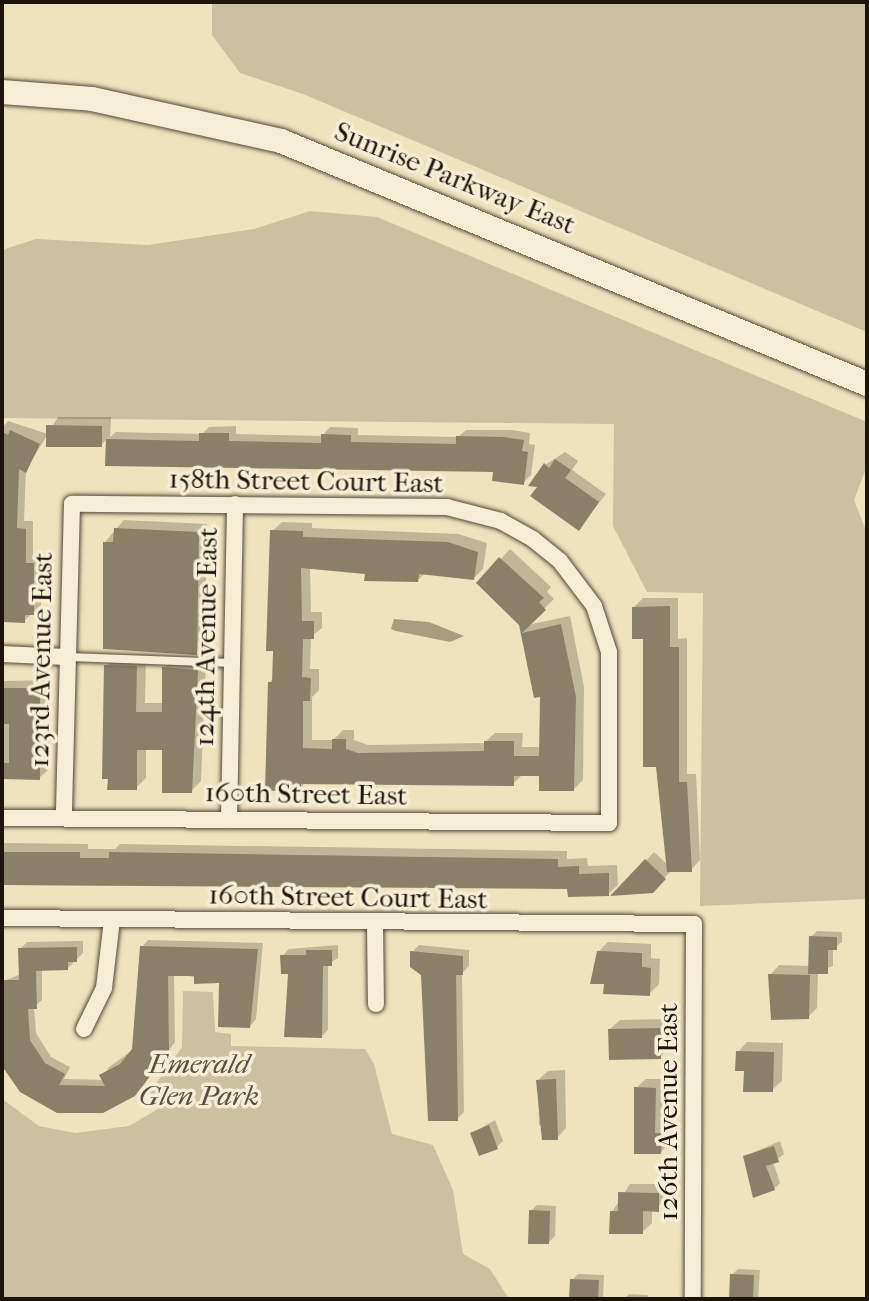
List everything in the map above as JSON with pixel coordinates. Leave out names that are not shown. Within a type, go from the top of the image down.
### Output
[{"type":"street","name":"Sunrise Parkway East","points":[[2,92],[92,99],[281,141],[867,384]]},
{"type":"street","name":"158th Street Court East","points":[[72,504],[447,507],[501,521],[533,539],[580,583],[594,606],[609,652],[609,823]]},
{"type":"street","name":"123rd Avenue East","points":[[64,818],[72,504]]},
{"type":"street","name":"124th Avenue East","points":[[229,820],[235,504]]},
{"type":"street","points":[[2,654],[66,657]]},
{"type":"street","name":"160th Street East","points":[[2,818],[609,823]]},
{"type":"street","name":"160th Street Court East","points":[[2,918],[375,925],[694,924]]},
{"type":"street","points":[[84,1029],[104,988],[112,920]]},
{"type":"street","name":"126th Avenue East","points":[[693,1299],[694,924]]},
{"type":"street","points":[[375,925],[376,1004]]},
{"type":"lane","points":[[66,657],[232,663]]},
{"type":"green space","points":[[212,2],[867,2],[867,332],[303,94],[240,73],[212,35]]},
{"type":"green space","points":[[310,211],[377,217],[867,422],[867,466],[854,500],[867,533],[867,899],[700,906],[703,593],[647,592],[613,526],[614,424],[2,418],[2,250],[36,239],[148,245],[254,229]]},
{"type":"green space","name":"Emerald Glen Park","points":[[183,991],[213,992],[215,1032],[231,1034],[231,1046],[365,1049],[374,1064],[392,1134],[433,1145],[453,1190],[463,1254],[490,1269],[509,1299],[2,1299],[2,1099],[39,1126],[75,1133],[129,1126],[158,1109],[161,1105],[146,1098],[182,1047]]},
{"type":"shaded area","points":[[394,619],[429,622],[464,636],[450,642],[396,631],[391,629]]},
{"type":"building","points":[[46,425],[102,426],[102,447],[46,447]]},
{"type":"building","points":[[10,430],[40,444],[26,473],[19,469],[17,528],[26,529],[26,563],[34,563],[34,615],[25,615],[25,623],[2,622],[2,432],[8,435]]},
{"type":"building","points":[[199,433],[229,433],[229,441],[321,443],[321,434],[351,435],[351,442],[456,444],[456,436],[503,437],[524,440],[522,451],[528,452],[524,485],[492,481],[493,472],[105,466],[106,439],[199,441]]},
{"type":"building","points":[[555,459],[571,470],[565,478],[599,502],[579,531],[530,496],[537,487],[528,486],[544,463],[549,468]]},
{"type":"building","points":[[114,528],[199,532],[197,655],[103,649],[103,542],[113,542]]},
{"type":"building","points":[[270,530],[303,531],[303,537],[448,542],[478,552],[474,580],[419,574],[418,582],[364,581],[365,574],[301,568],[302,621],[314,621],[314,639],[303,639],[302,677],[311,678],[310,701],[303,701],[303,748],[332,749],[332,739],[346,739],[346,749],[358,753],[484,751],[484,741],[514,741],[514,756],[539,756],[540,697],[534,698],[519,625],[476,583],[499,557],[544,598],[539,602],[546,610],[522,633],[561,624],[576,697],[574,791],[539,791],[539,776],[514,776],[514,786],[301,784],[301,790],[265,791],[268,682],[272,682],[273,651],[266,651]]},
{"type":"building","points":[[670,606],[670,647],[679,647],[679,782],[687,782],[692,872],[667,872],[656,767],[643,767],[643,639],[632,639],[632,607]]},
{"type":"building","points":[[104,665],[137,666],[136,712],[162,712],[162,667],[198,670],[192,793],[162,793],[162,750],[137,750],[137,790],[107,790],[108,779],[102,779]]},
{"type":"building","points":[[3,688],[40,688],[40,780],[2,779],[2,763],[9,763],[9,724],[2,724]]},
{"type":"building","points":[[2,852],[80,852],[80,858],[109,858],[109,852],[558,859],[558,867],[579,866],[579,874],[609,873],[609,896],[568,897],[567,889],[2,885]]},
{"type":"building","points":[[645,859],[666,879],[653,893],[610,896]]},
{"type":"building","points":[[809,936],[837,937],[837,950],[828,950],[828,974],[808,974]]},
{"type":"building","points":[[140,946],[258,949],[250,1028],[218,1027],[219,983],[194,984],[194,976],[168,976],[169,1051],[135,1096],[103,1113],[57,1113],[20,1092],[2,1066],[2,980],[19,980],[18,948],[77,947],[77,962],[68,962],[68,970],[36,971],[37,1009],[28,1009],[30,1040],[45,1063],[65,1074],[59,1085],[105,1086],[99,1075],[120,1064],[132,1049]]},
{"type":"building","points":[[306,950],[332,950],[332,966],[323,966],[322,1038],[284,1037],[288,974],[281,974],[280,955],[306,955]]},
{"type":"building","points":[[410,951],[463,956],[463,975],[456,975],[458,1121],[428,1121],[421,975],[410,967]]},
{"type":"building","points":[[597,951],[642,953],[642,967],[651,968],[650,996],[603,994],[604,984],[590,984]]},
{"type":"building","points":[[768,974],[810,975],[809,1019],[771,1020]]},
{"type":"building","points":[[661,1028],[661,1059],[609,1060],[608,1029]]},
{"type":"building","points":[[736,1051],[774,1052],[773,1092],[743,1092],[744,1071],[735,1071]]},
{"type":"building","points":[[556,1079],[558,1140],[542,1140],[536,1080]]},
{"type":"building","points":[[634,1087],[656,1088],[655,1133],[662,1133],[661,1154],[634,1154]]},
{"type":"building","points":[[489,1125],[498,1149],[479,1156],[470,1133]]},
{"type":"building","points":[[774,1146],[779,1162],[766,1166],[775,1190],[753,1198],[743,1156]]},
{"type":"building","points":[[618,1192],[659,1193],[659,1212],[643,1211],[643,1234],[609,1234],[610,1211],[618,1211]]},
{"type":"building","points":[[529,1210],[550,1211],[549,1244],[528,1244]]},
{"type":"building","points":[[730,1274],[754,1275],[753,1299],[729,1299]]},
{"type":"building","points":[[570,1279],[599,1280],[598,1299],[569,1299]]}]
